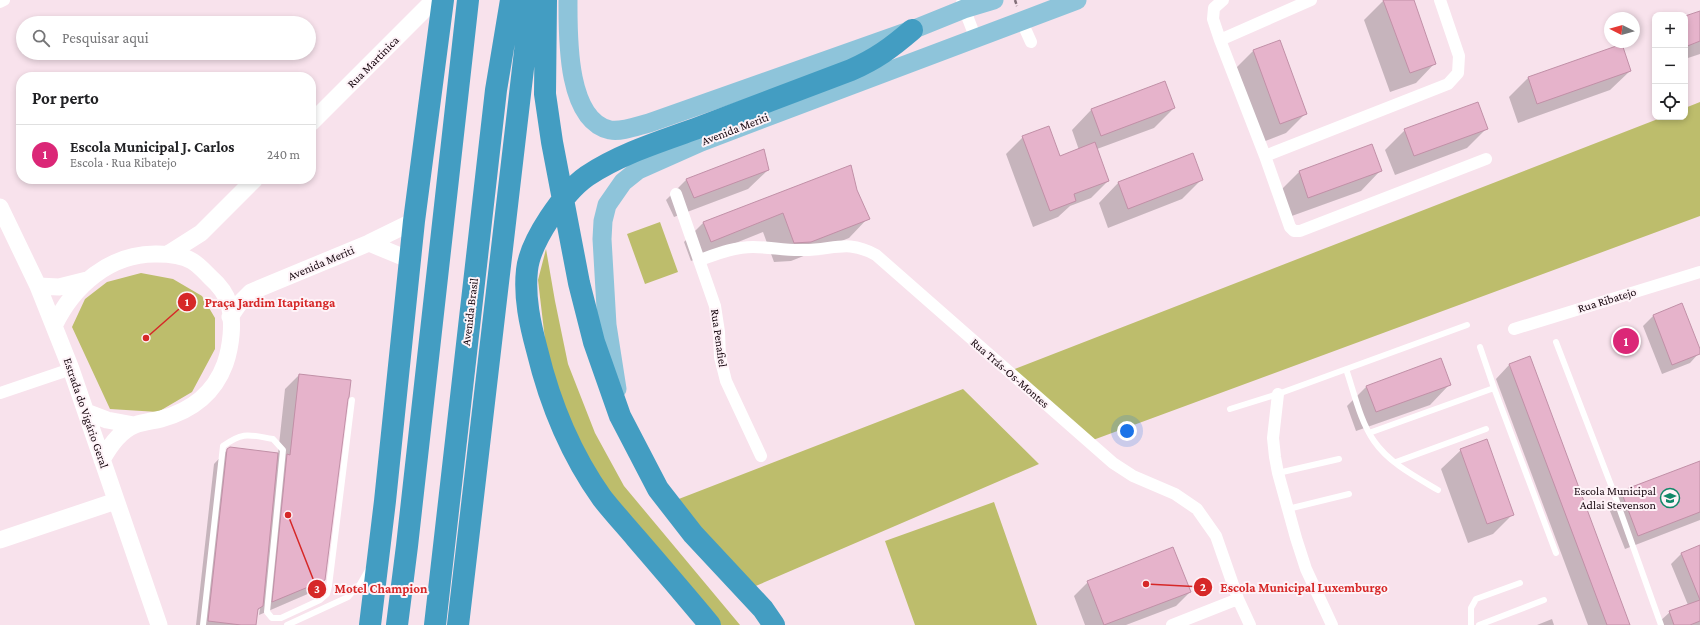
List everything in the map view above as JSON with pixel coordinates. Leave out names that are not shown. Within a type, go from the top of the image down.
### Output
[{"type":"highway","points":[[370,625],[380,550],[414,221],[443,0]]},
{"type":"highway","points":[[418,197],[437,128],[460,0]]},
{"type":"highway","points":[[397,625],[408,546],[468,0]]},
{"type":"highway","name":"Avenida Brasil","points":[[435,625],[496,90],[511,0]]},
{"type":"highway","name":"Avenida Brasil","points":[[458,625],[531,0]]},
{"type":"highway","points":[[546,0],[545,94],[552,142],[581,291],[594,342],[620,416],[658,489],[693,534],[762,609],[774,625]]},
{"type":"highway","points":[[710,625],[603,498],[575,454],[556,415],[544,381],[531,326],[527,297],[527,269],[532,252],[550,216],[572,189],[600,168],[644,148],[851,70],[876,59],[893,47],[912,30]]},
{"type":"main road","points":[[568,0],[571,64],[579,99],[587,114],[598,125],[610,130],[620,130],[649,123],[912,30],[963,4],[994,0]]},
{"type":"main road","name":"Avenida Meriti","points":[[620,416],[607,325],[602,239],[607,205],[623,182],[638,170],[701,142],[1077,0]]},
{"type":"street","points":[[0,2],[4,0]]},
{"type":"street","name":"Rua Martinica","points":[[316,118],[434,0]]},
{"type":"street","points":[[1223,0],[1214,8],[1213,18],[1290,227],[1294,231],[1300,231],[1486,159]]},
{"type":"street","points":[[1220,40],[1312,0]]},
{"type":"street","points":[[1265,156],[1448,84],[1458,73],[1459,56],[1440,0]]},
{"type":"street","points":[[963,4],[976,39]]},
{"type":"street","points":[[1022,22],[1031,42]]},
{"type":"street","points":[[168,254],[201,233],[250,184]]},
{"type":"street","name":"Rua Penafiel","points":[[676,194],[715,306],[719,332],[720,357],[726,382],[761,456]]},
{"type":"street","name":"Estrada do Vigário Geral","points":[[0,207],[38,286],[71,369],[159,625]]},
{"type":"street","name":"Avenida Meriti","points":[[230,316],[239,304],[252,292],[369,243],[414,221]]},
{"type":"street","points":[[193,261],[201,233]]},
{"type":"street","name":"Avenida Meriti","points":[[369,243],[410,260]]},
{"type":"street","name":"Rua Trás-Os-Montes","points":[[700,260],[732,249],[751,247],[792,251],[848,245],[863,248],[876,255],[1112,464],[1134,476],[1175,494],[1197,509],[1216,536],[1238,599],[1250,625]]},
{"type":"street","points":[[54,326],[65,305],[87,280],[112,263],[143,254],[168,254],[193,261],[220,288],[229,304],[229,345],[226,362],[216,381],[204,398],[185,411],[134,425],[115,441],[102,460]]},
{"type":"street","name":"Rua Ribatejo","points":[[1514,329],[1700,272]]},
{"type":"street","points":[[38,286],[59,287],[87,280]]},
{"type":"street","name":"Avenida Meriti","points":[[220,288],[252,292]]},
{"type":"street","points":[[0,394],[71,369]]},
{"type":"street","points":[[1278,394],[1273,438],[1278,473],[1306,569],[1332,625]]},
{"type":"street","points":[[86,412],[107,420],[134,425]]},
{"type":"street","points":[[0,540],[116,501]]},
{"type":"street","points":[[1172,625],[1238,599]]},
{"type":"lane","points":[[1230,409],[1278,394],[1467,325]]},
{"type":"lane","points":[[1556,342],[1613,492],[1661,625]]},
{"type":"lane","points":[[1480,346],[1494,388],[1556,553]]},
{"type":"lane","points":[[1346,369],[1369,433],[1382,451],[1415,476],[1438,490]]},
{"type":"lane","points":[[1369,433],[1494,388]]},
{"type":"lane","points":[[203,625],[223,446],[235,437],[244,434],[274,439],[283,450],[268,612],[272,618],[281,618],[320,600],[327,594],[330,586],[352,400]]},
{"type":"lane","points":[[1396,462],[1486,429]]},
{"type":"lane","points":[[1278,473],[1339,459]]},
{"type":"lane","points":[[1288,510],[1349,494]]},
{"type":"lane","points":[[287,625],[348,597],[360,584],[380,550]]},
{"type":"lane","points":[[1471,625],[1471,608],[1476,599],[1520,582]]},
{"type":"lane","points":[[1479,625],[1544,600]]},
{"type":"shaded area","points":[[1700,102],[1700,216],[1093,440],[1012,370],[1655,120],[1688,120],[1688,107]]},
{"type":"shaded area","points":[[660,222],[678,272],[645,284],[627,234]]},
{"type":"shaded area","points":[[546,249],[568,364],[595,433],[624,486],[740,625],[716,625],[590,475],[550,382],[538,280]]},
{"type":"shaded area","points":[[141,273],[173,279],[202,296],[215,318],[215,349],[192,392],[158,412],[110,409],[72,327],[85,299],[107,282]]},
{"type":"shaded area","points":[[963,389],[1039,464],[751,588],[671,502]]},
{"type":"shaded area","points":[[994,502],[1037,625],[915,625],[885,541]]},
{"type":"building","points":[[1383,0],[1414,0],[1436,64],[1410,73]]},
{"type":"building","points":[[1700,11],[1700,41],[1688,46],[1688,15]]},
{"type":"building","points":[[1280,40],[1307,114],[1280,124],[1253,50]]},
{"type":"building","points":[[1611,48],[1623,48],[1631,71],[1537,104],[1528,77]]},
{"type":"building","points":[[1165,81],[1175,108],[1101,136],[1091,109]]},
{"type":"building","points":[[1478,102],[1488,129],[1414,156],[1404,129]]},
{"type":"building","points":[[1049,126],[1060,156],[1095,142],[1109,181],[1074,194],[1076,201],[1050,211],[1022,136]]},
{"type":"building","points":[[1372,144],[1382,171],[1308,198],[1299,171]]},
{"type":"building","points":[[764,149],[769,170],[694,198],[686,179]]},
{"type":"building","points":[[1193,153],[1203,180],[1128,209],[1118,182]]},
{"type":"building","points":[[851,165],[857,190],[870,219],[811,242],[794,243],[783,213],[711,242],[703,222]]},
{"type":"building","points":[[1682,303],[1700,349],[1700,354],[1672,365],[1653,315]]},
{"type":"building","points":[[1530,356],[1630,625],[1607,625],[1509,364]]},
{"type":"building","points":[[1441,358],[1451,385],[1376,412],[1366,386]]},
{"type":"building","points":[[299,374],[351,380],[349,397],[325,580],[272,602],[287,454],[290,455]]},
{"type":"building","points":[[1487,439],[1514,515],[1487,524],[1460,449]]},
{"type":"building","points":[[230,447],[278,453],[263,606],[258,609],[256,625],[241,625],[208,621],[227,449]]},
{"type":"building","points":[[1700,461],[1700,512],[1638,536],[1621,491]]},
{"type":"building","points":[[1700,545],[1700,600],[1681,553]]},
{"type":"building","points":[[1173,547],[1191,592],[1104,625],[1087,581]]},
{"type":"building","points":[[1700,600],[1700,621],[1690,625],[1674,625],[1669,611]]},
{"type":"place","name":"Praça Jardim Itapitanga","points":[[146,338]]},
{"type":"place","name":"Escola Municipal J. Carlos","points":[[1626,341]]},
{"type":"place","name":"Escola Municipal Adlai Stevenson","points":[[1670,498]]},
{"type":"place","name":"Motel Champion","points":[[288,515]]},
{"type":"place","name":"Escola Municipal Luxemburgo","points":[[1146,584]]}]
